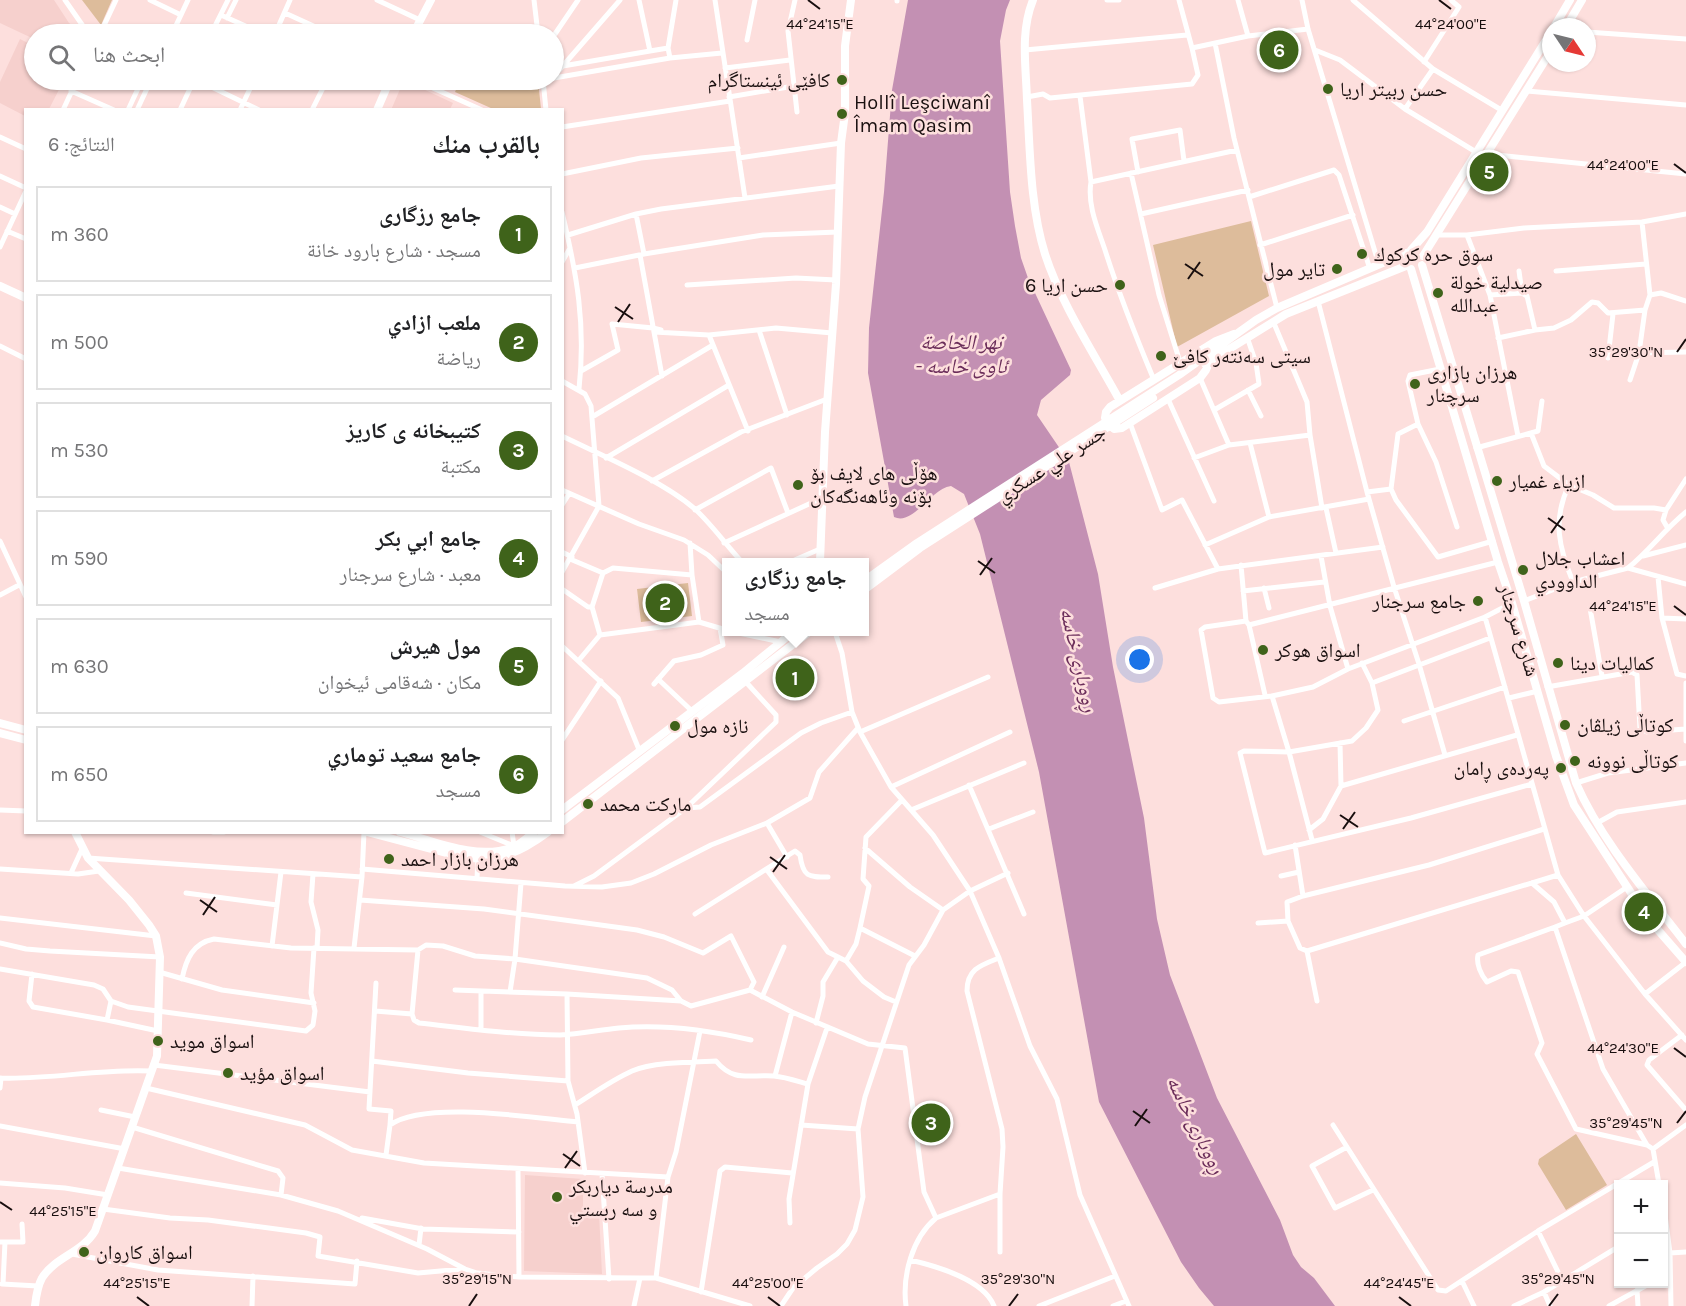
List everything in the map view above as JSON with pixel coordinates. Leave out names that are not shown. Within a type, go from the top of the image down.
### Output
[{"type":"street","points":[[65,0],[82,24]]},
{"type":"street","points":[[104,24],[116,0]]},
{"type":"street","points":[[150,0],[181,15]]},
{"type":"street","points":[[177,24],[188,0]]},
{"type":"street","points":[[217,24],[228,0]]},
{"type":"street","points":[[227,18],[236,0]]},
{"type":"street","points":[[280,24],[290,0]]},
{"type":"street","points":[[377,0],[420,20]]},
{"type":"street","points":[[418,24],[431,0]]},
{"type":"street","points":[[534,0],[537,24]]},
{"type":"street","points":[[562,24],[578,0]]},
{"type":"street","points":[[564,65],[620,0]]},
{"type":"street","points":[[639,0],[650,51]]},
{"type":"street","points":[[670,58],[668,48],[676,0],[682,0]]},
{"type":"street","points":[[715,0],[745,198]]},
{"type":"street","points":[[747,40],[755,0]]},
{"type":"street","points":[[795,0],[788,31],[797,112]]},
{"type":"street","points":[[820,558],[827,399],[836,280],[841,143],[845,113],[846,46],[851,0]]},
{"type":"street","points":[[1033,0],[1024,28],[1034,198],[1043,246],[1059,289],[1120,401]]},
{"type":"street","points":[[1107,0],[1119,0]]},
{"type":"street","points":[[1027,97],[1043,94],[1050,98],[1080,96],[1192,84],[1198,75],[1179,0]]},
{"type":"street","points":[[1239,0],[1248,36]]},
{"type":"street","points":[[1302,0],[1308,29],[1379,265]]},
{"type":"street","points":[[1353,0],[1432,69],[1503,111]]},
{"type":"street","points":[[1424,62],[1459,7],[1451,0]]},
{"type":"street","points":[[1559,18],[1570,0]]},
{"type":"street","points":[[1571,18],[1582,0]]},
{"type":"street","points":[[285,13],[309,24]]},
{"type":"street","points":[[221,15],[240,24]]},
{"type":"street","points":[[1192,48],[1248,36],[1308,29]]},
{"type":"street","points":[[1596,33],[1686,39]]},
{"type":"street","points":[[1025,50],[1187,35]]},
{"type":"street","points":[[1215,44],[1237,150],[1277,308]]},
{"type":"street","points":[[1408,268],[1403,261],[1408,251],[1427,232],[1542,47]]},
{"type":"street","points":[[564,66],[668,48]]},
{"type":"street","points":[[1315,50],[1340,60],[1406,109],[1476,152]]},
{"type":"street","points":[[564,75],[670,58],[722,53]]},
{"type":"street","points":[[725,68],[790,60]]},
{"type":"street","points":[[1532,64],[1540,69]]},
{"type":"street","points":[[1180,378],[1273,321],[1318,301],[1408,268],[1417,269],[1435,235],[1542,66]]},
{"type":"street","points":[[1406,109],[1432,69]]},
{"type":"street","points":[[564,127],[794,86]]},
{"type":"street","points":[[129,108],[137,90]]},
{"type":"street","points":[[137,108],[146,90]]},
{"type":"street","points":[[181,108],[191,90]]},
{"type":"street","points":[[218,90],[255,108]]},
{"type":"street","points":[[241,108],[249,90]]},
{"type":"street","points":[[313,108],[322,90]]},
{"type":"street","points":[[378,108],[386,90]]},
{"type":"street","points":[[437,90],[478,108]]},
{"type":"street","points":[[545,90],[546,108]]},
{"type":"street","points":[[64,108],[71,91],[109,108]]},
{"type":"street","points":[[1527,91],[1686,105]]},
{"type":"street","points":[[1080,96],[1091,183],[1089,193],[1100,235],[1124,307],[1154,380]]},
{"type":"street","points":[[1138,172],[1132,139],[1180,130],[1184,161]]},
{"type":"street","points":[[0,137],[24,148]]},
{"type":"street","points":[[739,158],[841,143]]},
{"type":"street","points":[[564,174],[642,158],[738,148]]},
{"type":"street","points":[[1091,183],[1237,150]]},
{"type":"street","points":[[1487,153],[1686,174]]},
{"type":"street","points":[[1249,196],[1334,170],[1339,175],[1370,269]]},
{"type":"street","points":[[1131,173],[1159,295],[1180,362]]},
{"type":"street","points":[[0,176],[24,188]]},
{"type":"street","points":[[568,235],[636,214],[661,209],[839,186]]},
{"type":"street","points":[[1141,214],[1248,190]]},
{"type":"street","points":[[0,247],[15,214],[23,204]]},
{"type":"street","points":[[0,207],[15,214]]},
{"type":"street","points":[[636,214],[662,376]]},
{"type":"street","points":[[1435,235],[1467,235],[1524,228],[1642,222],[1686,214]]},
{"type":"street","points":[[1260,245],[1353,215]]},
{"type":"street","points":[[564,220],[575,268],[582,319],[579,389]]},
{"type":"street","points":[[1630,380],[1650,295],[1642,222]]},
{"type":"street","points":[[7,231],[24,239]]},
{"type":"street","points":[[575,268],[763,235],[838,232]]},
{"type":"street","points":[[1467,235],[1490,295],[1518,436]]},
{"type":"street","points":[[564,258],[570,248]]},
{"type":"street","points":[[1180,378],[1235,334],[1277,308],[1408,251],[1419,251],[1422,261]]},
{"type":"street","name":"شارع سرجنار","points":[[1422,261],[1427,286],[1524,601],[1576,783],[1597,823],[1686,944]]},
{"type":"street","points":[[1556,271],[1646,264]]},
{"type":"street","name":"شارع سرجنار","points":[[1408,268],[1418,289],[1556,756],[1574,805],[1635,899],[1686,962]]},
{"type":"street","points":[[1519,271],[1522,293]]},
{"type":"street","points":[[687,285],[796,278],[836,280]]},
{"type":"street","points":[[0,286],[24,296]]},
{"type":"street","points":[[1418,289],[1427,286]]},
{"type":"street","points":[[1490,295],[1522,293],[1527,296],[1535,330]]},
{"type":"street","points":[[1650,295],[1661,293],[1686,301]]},
{"type":"street","points":[[1318,301],[1366,492],[1370,499],[1445,755]]},
{"type":"street","points":[[1498,338],[1554,328],[1592,302],[1598,303],[1613,314],[1645,310]]},
{"type":"street","points":[[1608,358],[1613,314]]},
{"type":"street","points":[[1273,321],[1305,394],[1310,415],[1310,435],[1324,508],[1336,553]]},
{"type":"street","points":[[581,371],[618,350],[612,324],[668,333],[709,335],[776,328],[832,333]]},
{"type":"street","points":[[759,330],[787,415]]},
{"type":"street","points":[[1210,361],[1200,378],[1130,423],[1116,429],[1111,427],[1106,418],[1108,409],[1222,337],[1235,334]]},
{"type":"street","points":[[709,335],[748,431]]},
{"type":"street","points":[[1214,410],[1259,384],[1256,363],[1247,337]]},
{"type":"street","points":[[592,417],[713,345]]},
{"type":"street","points":[[0,346],[24,358]]},
{"type":"street","points":[[1638,353],[1686,352]]},
{"type":"street","points":[[1440,369],[1410,375],[1408,381],[1418,424],[1436,462],[1456,527]]},
{"type":"street","name":"جسر علي عسكري","points":[[919,546],[1180,378]]},
{"type":"street","points":[[1200,378],[1229,445]]},
{"type":"street","points":[[564,382],[579,389],[588,398],[592,417],[599,506],[564,569]]},
{"type":"street","points":[[606,458],[729,385]]},
{"type":"street","points":[[1248,390],[1261,416]]},
{"type":"street","points":[[652,481],[741,432],[827,399]]},
{"type":"street","points":[[1168,399],[1214,501]]},
{"type":"street","points":[[1476,447],[1538,431],[1542,401]]},
{"type":"street","points":[[1130,423],[1162,510],[1182,500],[1218,569]]},
{"type":"street","points":[[1418,424],[1398,434],[1391,489],[1396,500],[1438,557],[1493,541]]},
{"type":"street","points":[[1531,433],[1544,466],[1569,485],[1593,495],[1614,508],[1666,510]]},
{"type":"street","points":[[1194,458],[1229,445],[1310,435]]},
{"type":"street","points":[[564,437],[676,495],[695,510],[738,558]]},
{"type":"street","points":[[1250,443],[1269,517]]},
{"type":"street","points":[[695,510],[771,468],[788,513]]},
{"type":"street","points":[[1667,527],[1663,520],[1666,510],[1686,479]]},
{"type":"street","points":[[1569,485],[1561,503],[1558,522],[1566,564],[1573,582]]},
{"type":"street","points":[[1366,492],[1391,489]]},
{"type":"street","points":[[564,491],[639,524],[690,543],[722,568]]},
{"type":"street","points":[[564,502],[569,494]]},
{"type":"street","points":[[724,543],[822,498]]},
{"type":"street","points":[[1205,545],[1269,517],[1370,499]]},
{"type":"street","points":[[1482,504],[1494,501]]},
{"type":"street","points":[[1524,601],[1573,582],[1628,568],[1643,556],[1667,527],[1686,512]]},
{"type":"street","points":[[0,541],[24,594]]},
{"type":"street","points":[[690,543],[699,622]]},
{"type":"street","points":[[1643,556],[1686,545]]},
{"type":"street","points":[[869,578],[919,546]]},
{"type":"street","points":[[869,586],[919,546]]},
{"type":"street","points":[[1155,588],[1218,569],[1383,547]]},
{"type":"street","points":[[799,558],[820,549]]},
{"type":"street","points":[[564,553],[603,573]]},
{"type":"street","points":[[1321,556],[1324,582],[1348,669]]},
{"type":"street","points":[[1498,562],[1394,587],[1330,606],[1247,623],[1205,627],[1202,630],[1213,698],[1219,702],[1272,696],[1312,687],[1362,663],[1485,617],[1512,603]]},
{"type":"street","points":[[1241,565],[1247,623],[1265,695]]},
{"type":"street","points":[[600,635],[592,607],[603,573],[613,568],[692,575]]},
{"type":"street","points":[[1628,568],[1686,584]]},
{"type":"street","points":[[1658,577],[1662,618],[1677,674],[1686,676]]},
{"type":"street","points":[[1244,591],[1324,582]]},
{"type":"street","points":[[0,595],[19,585]]},
{"type":"street","points":[[1264,588],[1269,608]]},
{"type":"street","points":[[564,590],[588,608],[592,607]]},
{"type":"street","points":[[1590,608],[1602,676]]},
{"type":"street","points":[[1485,617],[1558,875],[1584,916],[1645,994],[1684,1038],[1649,1060],[1647,1065],[1686,1110]]},
{"type":"street","points":[[1662,618],[1686,619]]},
{"type":"street","points":[[579,660],[600,635],[699,622],[722,629]]},
{"type":"street","points":[[693,712],[656,681],[674,661],[701,655],[723,645],[723,636]]},
{"type":"street","points":[[753,636],[781,642]]},
{"type":"street","points":[[564,809],[693,712],[781,642],[793,636]]},
{"type":"street","points":[[564,820],[746,681],[795,636]]},
{"type":"street","points":[[836,636],[843,654],[852,712],[859,730],[891,787],[933,835],[970,891],[999,958],[1030,1046],[1056,1099],[1080,1195],[1127,1303],[1113,1306]]},
{"type":"street","points":[[1372,683],[1490,638]]},
{"type":"street","points":[[564,648],[618,698],[640,752]]},
{"type":"street","points":[[1362,663],[1372,683],[1378,710],[1366,728],[1352,741],[1289,752],[1244,751],[1240,753],[1265,853],[1411,818],[1532,784]]},
{"type":"street","points":[[1547,687],[1632,672],[1637,675],[1640,729],[1647,732],[1684,729]]},
{"type":"street","points":[[362,869],[573,887],[619,885],[642,879],[711,845],[767,823],[810,798],[819,772],[859,730],[988,677]]},
{"type":"street","points":[[564,737],[601,681]]},
{"type":"street","points":[[573,887],[594,876],[686,808],[776,722],[776,715],[746,681]]},
{"type":"street","points":[[1686,683],[1684,729],[1686,741]]},
{"type":"street","points":[[1404,721],[1506,687]]},
{"type":"street","points":[[1509,698],[1538,691]]},
{"type":"street","points":[[1272,696],[1312,840]]},
{"type":"street","points":[[686,808],[700,807],[807,729],[852,712]]},
{"type":"street","points":[[0,723],[24,729]]},
{"type":"street","points":[[891,787],[1010,732]]},
{"type":"street","points":[[0,733],[24,739]]},
{"type":"street","points":[[1341,786],[1517,735]]},
{"type":"street","points":[[1310,830],[1323,819],[1341,786],[1340,743]]},
{"type":"street","points":[[911,810],[1024,763]]},
{"type":"street","points":[[1576,783],[1608,773],[1686,763]]},
{"type":"street","points":[[969,785],[1024,914]]},
{"type":"street","points":[[846,961],[856,944],[868,885],[863,879],[866,837],[902,800]]},
{"type":"street","points":[[1597,823],[1617,812],[1686,802]]},
{"type":"street","points":[[0,810],[24,811]]},
{"type":"street","points":[[989,830],[1033,812]]},
{"type":"street","points":[[767,823],[787,857]]},
{"type":"street","points":[[1544,830],[1429,865],[1287,902],[1288,921],[1300,948],[1307,951],[1558,875]]},
{"type":"street","points":[[35,1306],[38,1286],[51,1268],[90,1238],[103,1209],[157,1056],[160,957],[156,936],[129,900],[88,858],[76,834]]},
{"type":"street","points":[[354,948],[365,834]]},
{"type":"street","points":[[373,834],[465,858],[478,859],[504,857],[516,853],[545,834]]},
{"type":"street","points":[[408,834],[479,851],[502,850],[514,846],[531,834]]},
{"type":"street","points":[[485,834],[514,846]]},
{"type":"street","points":[[512,834],[514,846]]},
{"type":"street","points":[[1294,845],[1304,896]]},
{"type":"street","points":[[866,848],[910,887],[943,910]]},
{"type":"street","points":[[71,873],[82,849]]},
{"type":"street","points":[[695,914],[795,851],[798,852],[802,868],[806,873],[812,877],[828,877]]},
{"type":"street","points":[[88,858],[362,877]]},
{"type":"street","points":[[477,878],[478,859]]},
{"type":"street","points":[[0,869],[71,873],[99,871]]},
{"type":"street","points":[[767,870],[828,952],[846,961],[863,981],[884,997],[896,1002]]},
{"type":"street","points":[[1281,876],[1299,872]]},
{"type":"street","points":[[272,946],[281,873]]},
{"type":"street","points":[[782,1306],[793,1288],[837,1254],[847,1244],[855,1230],[863,1197],[858,1129],[865,1097],[909,965],[924,945],[943,910],[970,891],[1008,873]]},
{"type":"street","points":[[0,969],[99,986],[111,1001],[128,1007],[306,1031],[313,1025],[314,1003],[311,993],[318,930],[311,902],[313,874]]},
{"type":"street","points":[[510,992],[521,883]]},
{"type":"street","points":[[1532,883],[1554,902],[1565,923]]},
{"type":"street","points":[[1627,887],[1584,916],[1478,955],[1477,961],[1483,978],[1487,982],[1511,971],[1518,972],[1542,1042],[1537,1054],[1576,1130],[1647,1145],[1653,1149]]},
{"type":"street","points":[[1635,899],[1647,891]]},
{"type":"street","points":[[186,894],[277,905]]},
{"type":"street","points":[[360,900],[465,908],[650,932],[703,953],[731,936],[753,978],[754,982],[750,990]]},
{"type":"street","points":[[0,918],[156,936]]},
{"type":"street","points":[[1258,923],[1288,921]]},
{"type":"street","points":[[1555,927],[1603,1069],[1647,1145]]},
{"type":"street","points":[[860,928],[915,956]]},
{"type":"street","points":[[182,979],[186,962],[193,949],[205,940],[316,948],[417,950],[426,945],[443,946],[475,956],[515,959],[647,978],[672,990],[681,1002]]},
{"type":"street","points":[[0,943],[26,949],[160,957]]},
{"type":"street","points":[[762,997],[784,947]]},
{"type":"street","points":[[417,950],[412,1014],[414,1020],[419,1023],[481,1030],[568,1034],[643,1027],[700,1030],[751,1040]]},
{"type":"street","points":[[1307,951],[1317,1001]]},
{"type":"street","points":[[816,1023],[823,996],[823,982],[838,957]]},
{"type":"street","points":[[999,958],[975,968],[968,977],[967,991],[1002,1129],[1000,1252]]},
{"type":"street","points":[[1645,994],[1686,962]]},
{"type":"street","points":[[159,972],[222,990],[314,1003]]},
{"type":"street","points":[[32,974],[28,1001],[33,1007],[158,1031]]},
{"type":"street","points":[[376,982],[369,1109],[391,1111],[387,1155]]},
{"type":"street","points":[[455,990],[567,994],[681,1002],[691,1006],[750,990],[816,1023],[868,1044],[905,1048],[924,1192],[936,1218]]},
{"type":"street","points":[[481,991],[481,1030]]},
{"type":"street","points":[[567,994],[568,1081],[576,1105],[585,1173]]},
{"type":"street","points":[[107,1020],[111,1001]]},
{"type":"street","points":[[375,1011],[412,1014]]},
{"type":"street","points":[[775,1076],[792,1012]]},
{"type":"street","points":[[790,1223],[789,1199],[792,1173],[808,1084],[827,1028]]},
{"type":"street","points":[[656,1278],[668,1177],[700,1030]]},
{"type":"street","points":[[372,1061],[468,1073],[568,1081]]},
{"type":"street","points":[[576,1105],[632,1071],[650,1066],[694,1062],[716,1061],[730,1075],[775,1076],[808,1084]]},
{"type":"street","points":[[0,1088],[1,1078],[31,1079],[107,1070],[153,1068],[370,1092]]},
{"type":"street","points":[[146,1088],[305,1125],[352,1150],[424,1163],[668,1177]]},
{"type":"street","points":[[101,1110],[135,1117]]},
{"type":"street","points":[[390,1125],[406,1117],[444,1111],[578,1122]]},
{"type":"street","points":[[801,1125],[858,1129]]},
{"type":"street","points":[[1333,1125],[1438,1290],[1446,1291],[1654,1162]]},
{"type":"street","points":[[0,1126],[125,1149]]},
{"type":"street","points":[[1653,1149],[1686,1126]]},
{"type":"street","points":[[132,1127],[278,1172],[284,1178],[281,1196]]},
{"type":"street","points":[[1347,1147],[1312,1166],[1335,1208],[1373,1190]]},
{"type":"street","points":[[1653,1149],[1658,1180]]},
{"type":"street","points":[[701,1292],[720,1171],[725,1167],[792,1173]]},
{"type":"street","points":[[118,1168],[281,1196],[355,1217],[421,1228],[519,1232]]},
{"type":"street","points":[[518,1169],[519,1278]]},
{"type":"street","points":[[602,1174],[609,1280]]},
{"type":"street","points":[[0,1183],[65,1188],[108,1195]]},
{"type":"street","points":[[906,1306],[905,1285],[910,1260],[926,1228],[936,1218],[1000,1194]]},
{"type":"street","points":[[103,1209],[306,1233],[320,1237],[318,1256],[418,1273],[465,1269]]},
{"type":"street","points":[[355,1217],[477,1273],[519,1278],[609,1280],[656,1278],[750,1306]]},
{"type":"street","points":[[22,1224],[23,1242],[2,1242],[2,1284],[38,1286]]},
{"type":"street","points":[[418,1245],[421,1228]]},
{"type":"street","points":[[1538,1232],[1562,1280]]},
{"type":"street","points":[[1667,1234],[1670,1253],[1668,1264]]},
{"type":"street","points":[[1514,1306],[1544,1292],[1614,1249]]},
{"type":"street","points":[[1670,1253],[1686,1252]]},
{"type":"street","points":[[72,1254],[158,1270],[354,1284],[357,1262]]},
{"type":"street","points":[[910,1260],[940,1267],[982,1289],[989,1295],[994,1306]]},
{"type":"street","points":[[252,1306],[253,1276]]},
{"type":"street","points":[[1039,1306],[1116,1276]]},
{"type":"street","points":[[634,1306],[640,1278]]},
{"type":"street","points":[[1462,1281],[1474,1306]]},
{"type":"street","points":[[1668,1287],[1671,1306]]},
{"type":"street","points":[[1609,1306],[1641,1288]]},
{"type":"street","points":[[1637,1290],[1638,1306]]},
{"type":"street","points":[[1544,1292],[1550,1306]]},
{"type":"shaded area","points":[[0,0],[54,0],[70,24],[24,24],[24,34],[0,23]]},
{"type":"shaded area","points":[[82,0],[112,0],[100,24]]},
{"type":"shaded area","points":[[20,39],[24,41],[24,90],[59,90],[50,108],[24,108],[24,115],[0,103],[0,82]]},
{"type":"shaded area","points":[[400,90],[425,90],[453,103],[450,108],[392,108]]},
{"type":"shaded area","points":[[456,90],[539,90],[541,108],[491,108],[455,92]]},
{"type":"shaded area","points":[[1251,221],[1269,296],[1177,347],[1153,245]]},
{"type":"shaded area","points":[[688,583],[692,616],[641,622],[637,589]]},
{"type":"shaded area","points":[[1576,1134],[1607,1185],[1566,1210],[1538,1164],[1539,1159]]},
{"type":"shaded area","points":[[525,1175],[583,1179],[583,1213],[599,1213],[602,1274],[524,1271]]},
{"type":"water","name":"نهر الخاصة - ئاوی خاسە","points":[[908,0],[1010,0],[1000,41],[1010,192],[1015,226],[1021,258],[1028,278],[1071,370],[1070,375],[1041,400],[1037,415],[1069,462],[1098,574],[1113,667],[1144,818],[1157,919],[1170,975],[1217,1098],[1280,1220],[1293,1255],[1335,1306],[1214,1306],[1181,1262],[1099,1102],[1039,772],[980,534],[964,494],[951,486],[936,493],[909,516],[894,517],[868,373],[869,328],[884,192],[892,90]]},
{"type":"place","name":"جامع سعيد توماري","points":[[1279,50]]},
{"type":"place","name":"کافێی ئینستاگرام","points":[[842,80]]},
{"type":"place","name":"حسن ربيتر اريا","points":[[1328,89]]},
{"type":"place","name":"Hollî Leşciwanî Îmam Qasim","points":[[842,114]]},
{"type":"place","name":"مول هيرش","points":[[1489,172]]},
{"type":"place","name":"سوق حره كركوك","points":[[1362,254]]},
{"type":"place","name":"تاير مول","points":[[1337,269]]},
{"type":"place","name":"حسن اريا 6","points":[[1120,285]]},
{"type":"place","name":"صيدلية خولة عبدالله","points":[[1438,293]]},
{"type":"place","name":"سیتی سەنتەر کافێ","points":[[1161,356]]},
{"type":"place","name":"هرزان بازاری سرچنار","points":[[1415,384]]},
{"type":"place","name":"ازياء غميار","points":[[1497,481]]},
{"type":"place","name":"هۆڵی های لایف بۆ بۆنە وئاهەنگەکان","points":[[798,485]]},
{"type":"place","name":"اعشاب جلال الداوودي","points":[[1523,570]]},
{"type":"place","name":"جامع سرجنار","points":[[1478,601]]},
{"type":"place","name":"ملعب ازادي","points":[[665,603]]},
{"type":"place","name":"اسواق هوكر","points":[[1263,650]]},
{"type":"place","name":"كماليات دينا","points":[[1558,663]]},
{"type":"place","name":"جامع رزگاری","points":[[795,678]]},
{"type":"place","name":"کوتاڵی ژیلڤان","points":[[1565,725]]},
{"type":"place","name":"نازه مول","points":[[675,726]]},
{"type":"place","name":"کوتاڵی نوونە","points":[[1575,761]]},
{"type":"place","name":"پەردەی ڕامان","points":[[1561,768]]},
{"type":"place","name":"ماركت محمد","points":[[588,804]]},
{"type":"place","name":"هرزان بازار احمد","points":[[389,859]]},
{"type":"place","name":"جامع ابي بكر","points":[[1644,912]]},
{"type":"place","name":"اسواق مويد","points":[[158,1041]]},
{"type":"place","name":"اسواق مؤيد","points":[[228,1073]]},
{"type":"place","name":"كتيبخانه ى كاريز","points":[[931,1123]]},
{"type":"place","name":"مدرسة دياربكر و سه ربستي","points":[[557,1197]]},
{"type":"place","name":"اسواق كاروان","points":[[84,1252]]},
{"type":"water label","name":"ڕووباری خاسە","points":[[1079,660]]},
{"type":"water label","name":"ڕووباری خاسە","points":[[1196,1125]]}]
